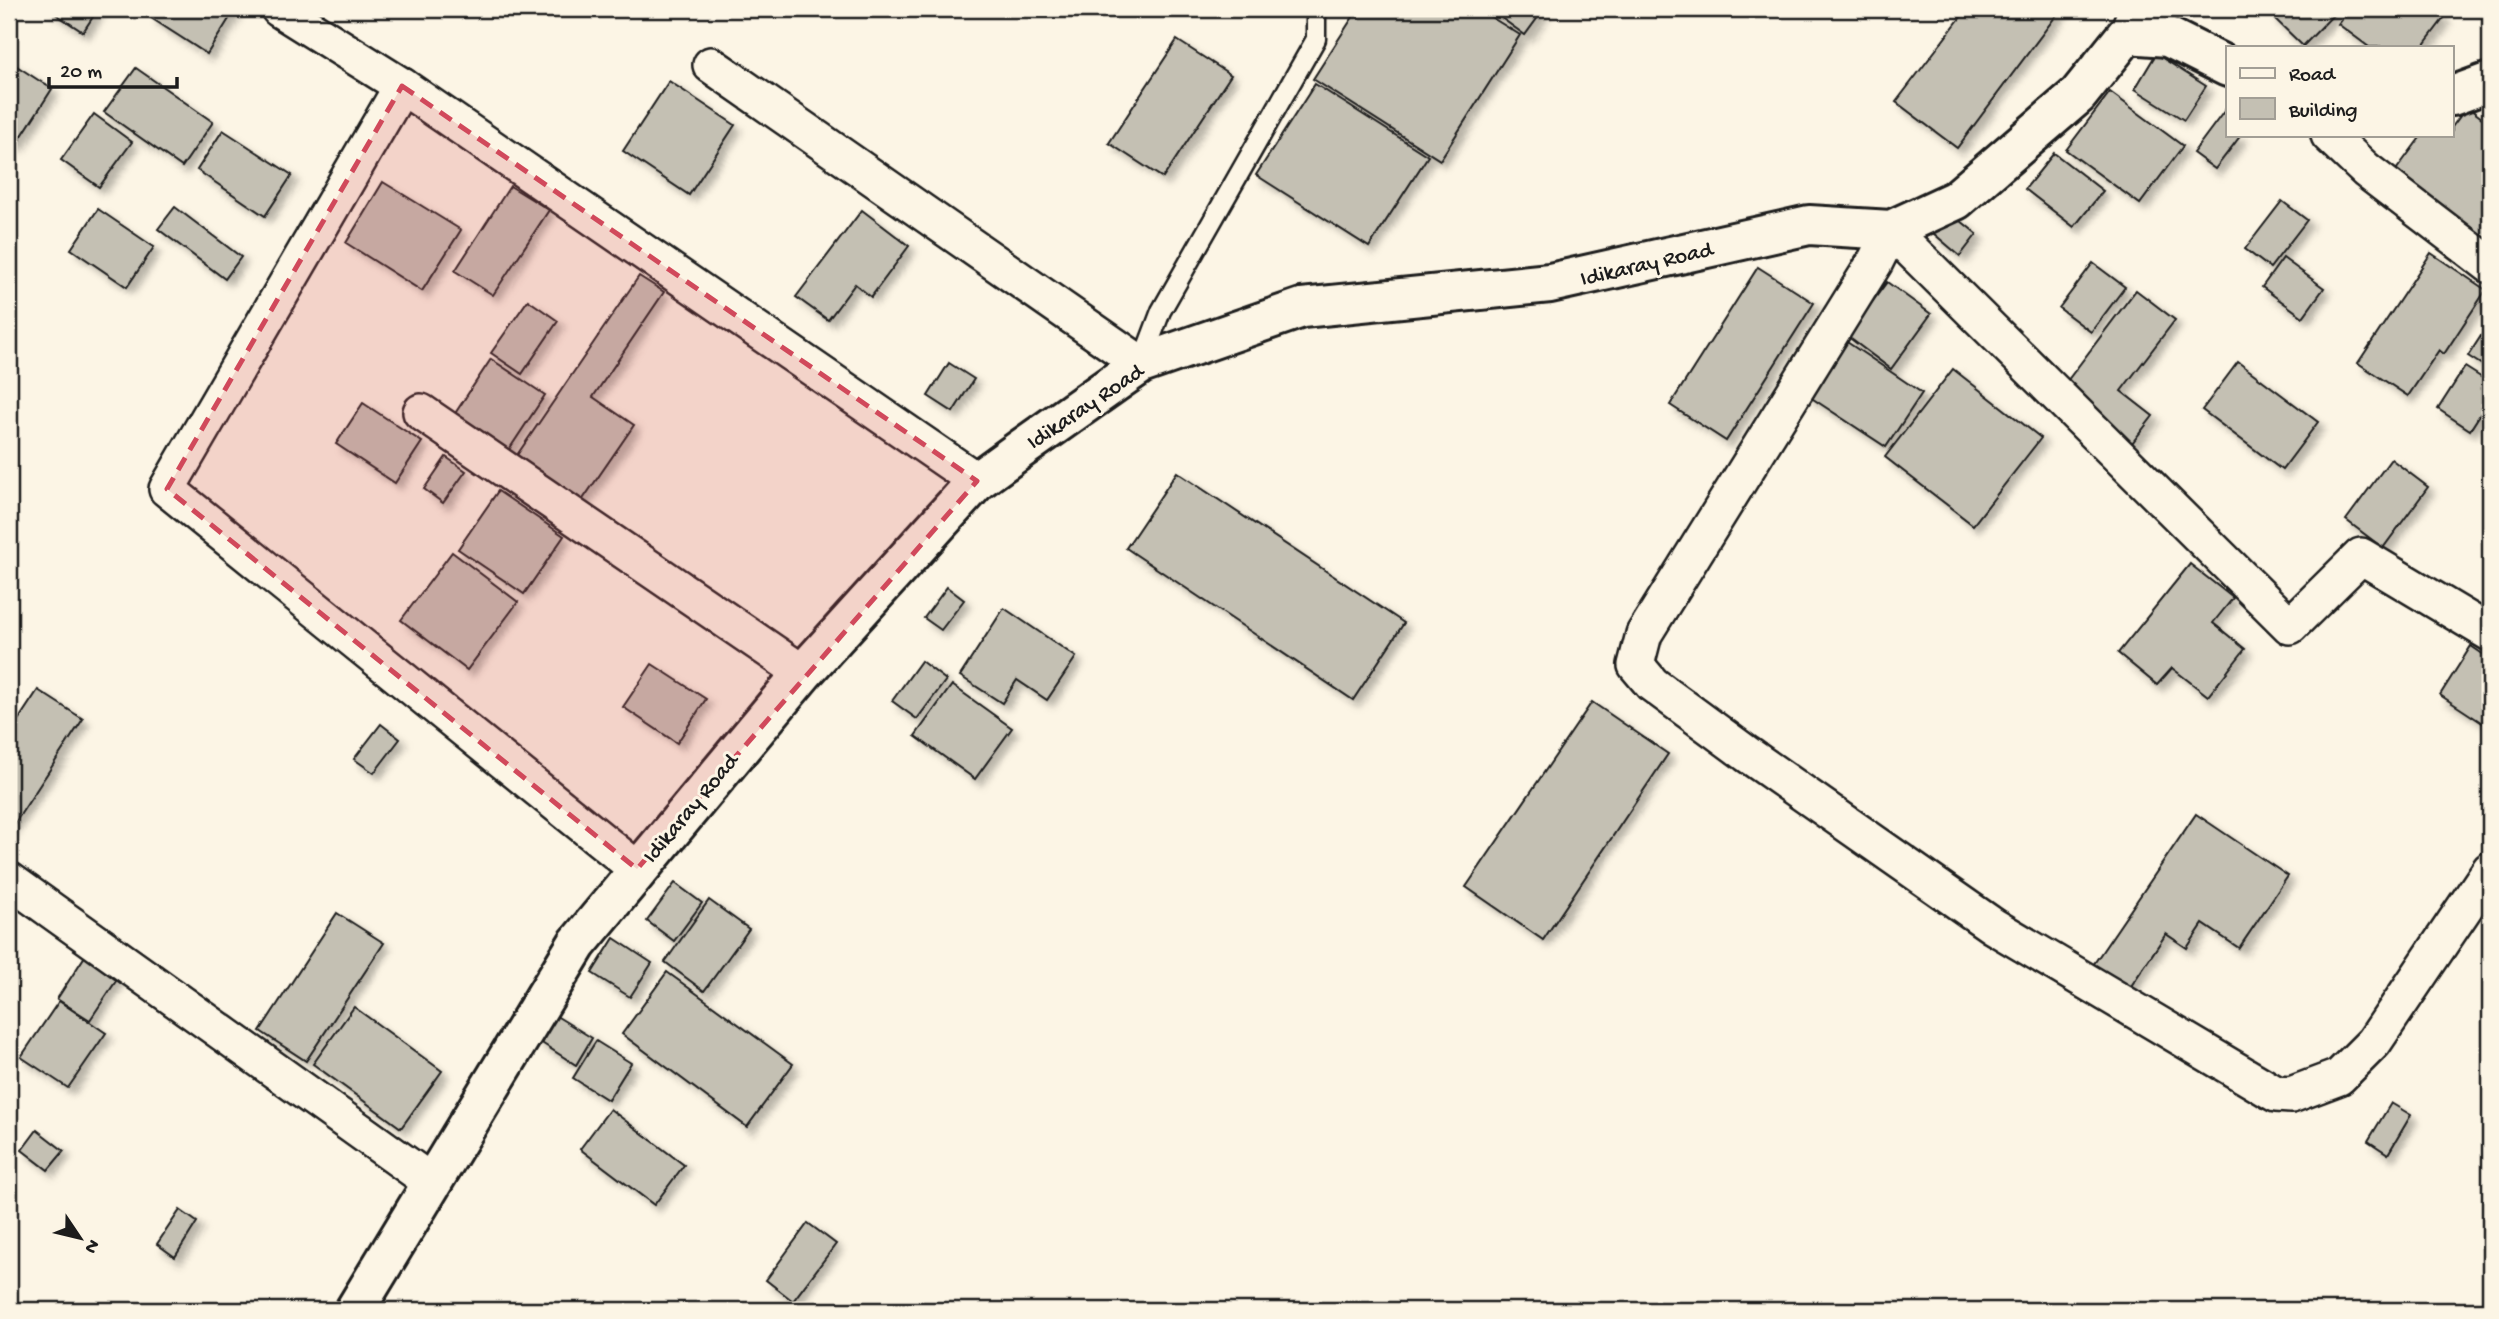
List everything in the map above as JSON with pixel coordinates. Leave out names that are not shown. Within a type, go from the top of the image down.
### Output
[{"type":"street","points":[[279,9],[402,86],[976,481]]},
{"type":"street","name":"Idikaray Road","points":[[355,1310],[577,944],[637,869],[803,673],[976,481],[1141,364],[1302,307],[1550,284],[1809,225],[1891,230],[1956,200],[2078,95],[2132,21],[2226,66]]},
{"type":"street","points":[[711,65],[1141,364]]},
{"type":"street","points":[[2454,95],[2490,82]]},
{"type":"street","points":[[402,86],[167,489],[637,869]]},
{"type":"street","points":[[2330,136],[2366,170],[2490,265]]},
{"type":"street","points":[[2490,633],[2361,556],[2290,626],[1891,230],[1875,262],[1644,634],[1636,665],[1652,684],[1993,926],[2276,1094],[2291,1095],[2339,1077],[2374,1042],[2490,870]]},
{"type":"street","points":[[421,412],[803,673]]},
{"type":"street","points":[[9,880],[431,1182]]},
{"type":"lane","points":[[1141,364],[1161,312],[1315,38],[1316,9]]},
{"type":"highlighted area","points":[[402,86],[977,481],[637,869],[167,489]]},
{"type":"building","points":[[48,9],[98,9],[83,32]]},
{"type":"building","points":[[157,9],[234,11],[207,54],[151,18]]},
{"type":"building","points":[[1358,9],[1478,9],[1520,35],[1440,160],[1313,79]]},
{"type":"building","points":[[1489,9],[1544,9],[1525,35]]},
{"type":"building","points":[[1967,9],[2061,9],[1957,148],[1896,102]]},
{"type":"building","points":[[2278,9],[2339,9],[2303,46],[2271,15]]},
{"type":"building","points":[[2349,9],[2432,9],[2444,18],[2423,46],[2368,46],[2338,24]]},
{"type":"building","points":[[1177,40],[1231,75],[1163,178],[1109,143]]},
{"type":"building","points":[[2156,54],[2206,86],[2184,120],[2135,89]]},
{"type":"building","points":[[9,61],[52,89],[16,145],[9,140]]},
{"type":"building","points":[[136,68],[213,122],[182,167],[104,112]]},
{"type":"building","points":[[669,81],[735,125],[689,195],[623,151]]},
{"type":"building","points":[[1315,84],[1428,156],[1369,247],[1256,175]]},
{"type":"building","points":[[2110,92],[2183,146],[2140,204],[2066,150]]},
{"type":"building","points":[[2467,107],[2490,124],[2490,256],[2388,181],[2421,136],[2454,136],[2454,124]]},
{"type":"building","points":[[2226,109],[2226,136],[2240,136],[2215,169],[2193,153]]},
{"type":"building","points":[[94,114],[132,142],[99,187],[61,160]]},
{"type":"building","points":[[223,130],[292,175],[265,216],[197,170]]},
{"type":"building","points":[[2054,153],[2103,191],[2074,227],[2025,189]]},
{"type":"building","points":[[383,182],[461,230],[422,291],[346,243]]},
{"type":"building","points":[[510,186],[549,210],[493,295],[455,271]]},
{"type":"building","points":[[2282,201],[2307,220],[2270,268],[2245,249]]},
{"type":"building","points":[[175,207],[241,257],[225,279],[158,229]]},
{"type":"building","points":[[98,209],[154,247],[127,287],[71,249]]},
{"type":"building","points":[[862,210],[909,246],[871,297],[855,284],[828,320],[796,297]]},
{"type":"building","points":[[1950,212],[1977,234],[1960,256],[1933,233]]},
{"type":"building","points":[[2431,253],[2486,290],[2444,354],[2439,350],[2408,396],[2358,363]]},
{"type":"building","points":[[2283,258],[2324,288],[2303,317],[2262,287]]},
{"type":"building","points":[[2093,263],[2125,287],[2091,332],[2059,308]]},
{"type":"building","points":[[1758,267],[1814,303],[1726,441],[1670,405]]},
{"type":"building","points":[[639,276],[664,292],[593,397],[634,425],[581,502],[515,458]]},
{"type":"building","points":[[1887,282],[1931,314],[1891,369],[1847,336]]},
{"type":"building","points":[[2136,290],[2175,320],[2121,391],[2153,416],[2132,443],[2061,389]]},
{"type":"building","points":[[528,300],[558,321],[522,374],[491,353]]},
{"type":"building","points":[[2490,322],[2490,370],[2468,356]]},
{"type":"building","points":[[1844,340],[1922,393],[1886,447],[1807,395]]},
{"type":"building","points":[[491,359],[545,395],[506,454],[452,418]]},
{"type":"building","points":[[2238,362],[2318,422],[2282,470],[2202,410]]},
{"type":"building","points":[[949,363],[974,379],[953,412],[928,396]]},
{"type":"building","points":[[2465,367],[2490,383],[2490,419],[2481,413],[2470,430],[2438,409]]},
{"type":"building","points":[[1953,369],[2041,438],[1973,525],[1885,457]]},
{"type":"building","points":[[363,403],[422,442],[395,483],[336,444]]},
{"type":"building","points":[[446,457],[466,471],[443,503],[424,489]]},
{"type":"building","points":[[2391,459],[2428,487],[2383,548],[2346,520]]},
{"type":"building","points":[[1177,472],[1404,623],[1353,700],[1126,548]]},
{"type":"building","points":[[498,491],[564,536],[524,594],[458,549]]},
{"type":"building","points":[[452,552],[518,602],[467,670],[401,620]]},
{"type":"building","points":[[2190,564],[2233,598],[2213,623],[2245,649],[2208,696],[2172,668],[2157,685],[2118,653]]},
{"type":"building","points":[[947,587],[964,600],[941,630],[924,618]]},
{"type":"building","points":[[2490,594],[2490,616],[2480,609]]},
{"type":"building","points":[[1004,608],[1076,657],[1047,700],[1017,680],[1002,703],[960,676]]},
{"type":"building","points":[[2471,646],[2490,659],[2490,728],[2440,695]]},
{"type":"building","points":[[921,661],[946,680],[917,719],[892,701]]},
{"type":"building","points":[[652,664],[706,699],[677,743],[623,707]]},
{"type":"building","points":[[952,685],[1012,728],[975,779],[915,736]]},
{"type":"building","points":[[38,690],[83,719],[9,832],[9,734]]},
{"type":"building","points":[[1592,702],[1668,754],[1543,940],[1466,887]]},
{"type":"building","points":[[381,724],[400,739],[374,773],[354,759]]},
{"type":"building","points":[[2196,814],[2288,876],[2239,948],[2203,924],[2187,948],[2166,934],[2125,995],[2089,971]]},
{"type":"building","points":[[675,883],[702,903],[674,941],[647,921]]},
{"type":"building","points":[[709,900],[749,929],[704,991],[665,962]]},
{"type":"building","points":[[337,913],[384,943],[306,1061],[260,1031]]},
{"type":"building","points":[[614,938],[652,963],[630,997],[592,973]]},
{"type":"building","points":[[85,956],[118,978],[90,1020],[57,999]]},
{"type":"building","points":[[667,972],[793,1064],[747,1127],[622,1034]]},
{"type":"building","points":[[59,1001],[106,1033],[68,1088],[21,1057]]},
{"type":"building","points":[[354,1007],[442,1071],[401,1128],[313,1064]]},
{"type":"building","points":[[553,1014],[592,1038],[576,1065],[537,1040]]},
{"type":"building","points":[[596,1041],[631,1063],[608,1100],[573,1078]]},
{"type":"building","points":[[2391,1103],[2411,1115],[2388,1154],[2368,1141]]},
{"type":"building","points":[[610,1109],[684,1165],[654,1205],[580,1149]]},
{"type":"building","points":[[37,1130],[64,1151],[48,1170],[22,1150]]},
{"type":"building","points":[[180,1210],[197,1222],[175,1257],[157,1244]]},
{"type":"building","points":[[808,1223],[836,1244],[793,1301],[766,1280]]}]
